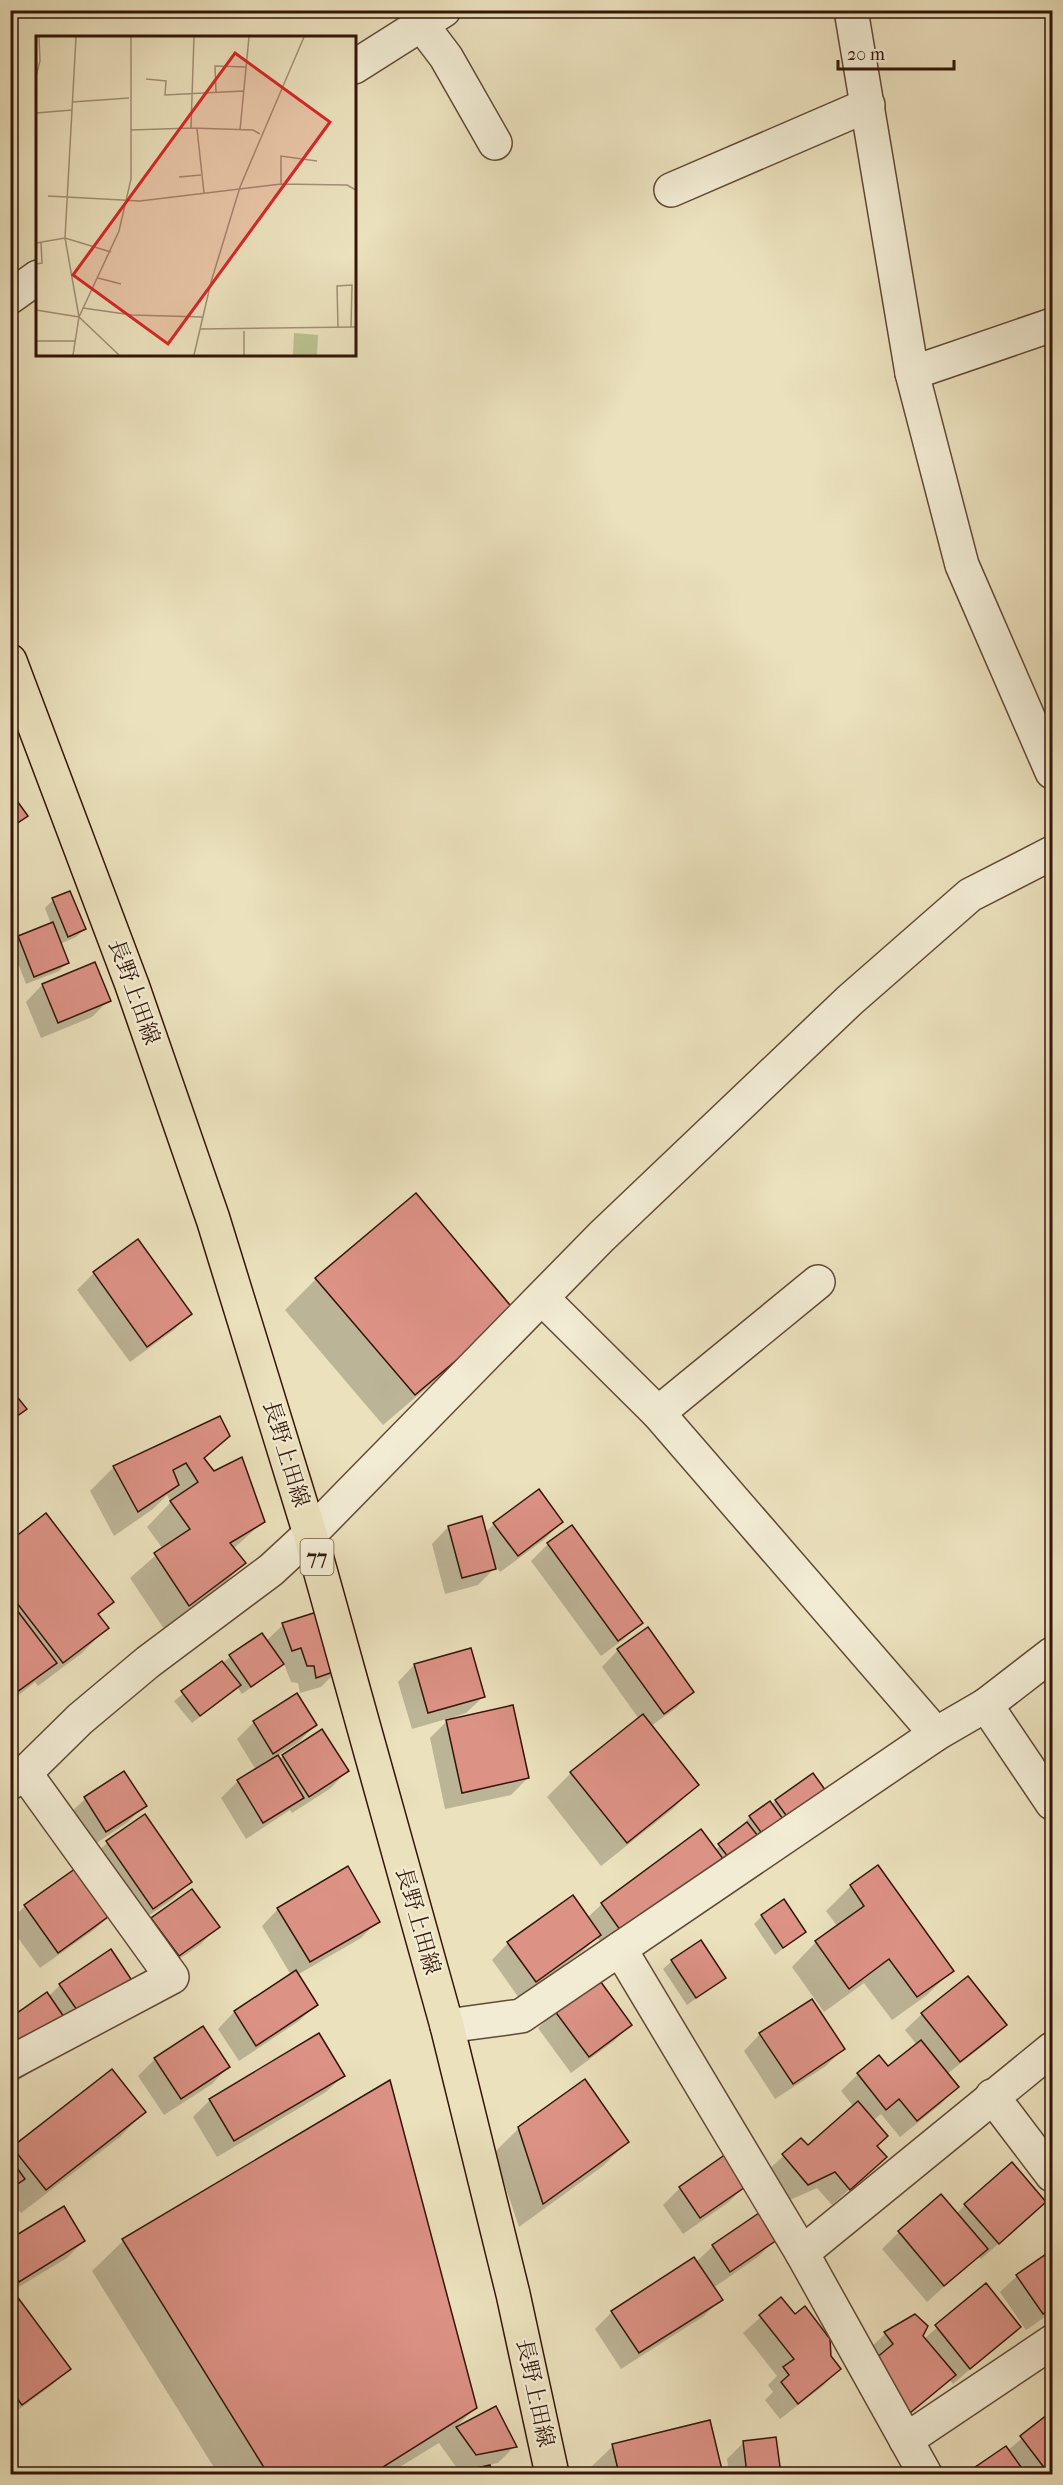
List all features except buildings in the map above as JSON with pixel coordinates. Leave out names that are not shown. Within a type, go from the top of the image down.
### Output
[{"type":"main road","name":"長野上田線","points":[[10,661],[132,985],[213,1219],[310,1534],[447,2026],[513,2294],[552,2475]]},
{"type":"street","points":[[851,10],[912,373],[962,565],[1053,772]]},
{"type":"street","points":[[356,66],[432,17],[446,57],[495,143]]},
{"type":"street","points":[[671,190],[868,105]]},
{"type":"street","points":[[10,297],[36,279]]},
{"type":"street","points":[[912,373],[1053,325]]},
{"type":"street","points":[[10,2063],[172,1977],[18,1778],[80,1719],[148,1662],[271,1570],[310,1534],[542,1298],[774,1070],[970,895],[1053,854]]},
{"type":"street","points":[[658,1413],[818,1282]]},
{"type":"street","points":[[542,1298],[658,1413],[936,1734]]},
{"type":"street","points":[[447,2026],[521,2016],[936,1734],[986,1705],[1053,1654]]},
{"type":"street","points":[[986,1705],[1053,1803]]},
{"type":"street","points":[[620,1949],[802,2253],[925,2475]]},
{"type":"street","points":[[802,2253],[992,2096],[1053,2049]]},
{"type":"street","points":[[992,2096],[1053,2175]]},
{"type":"street","points":[[906,2440],[1053,2342]]}]
